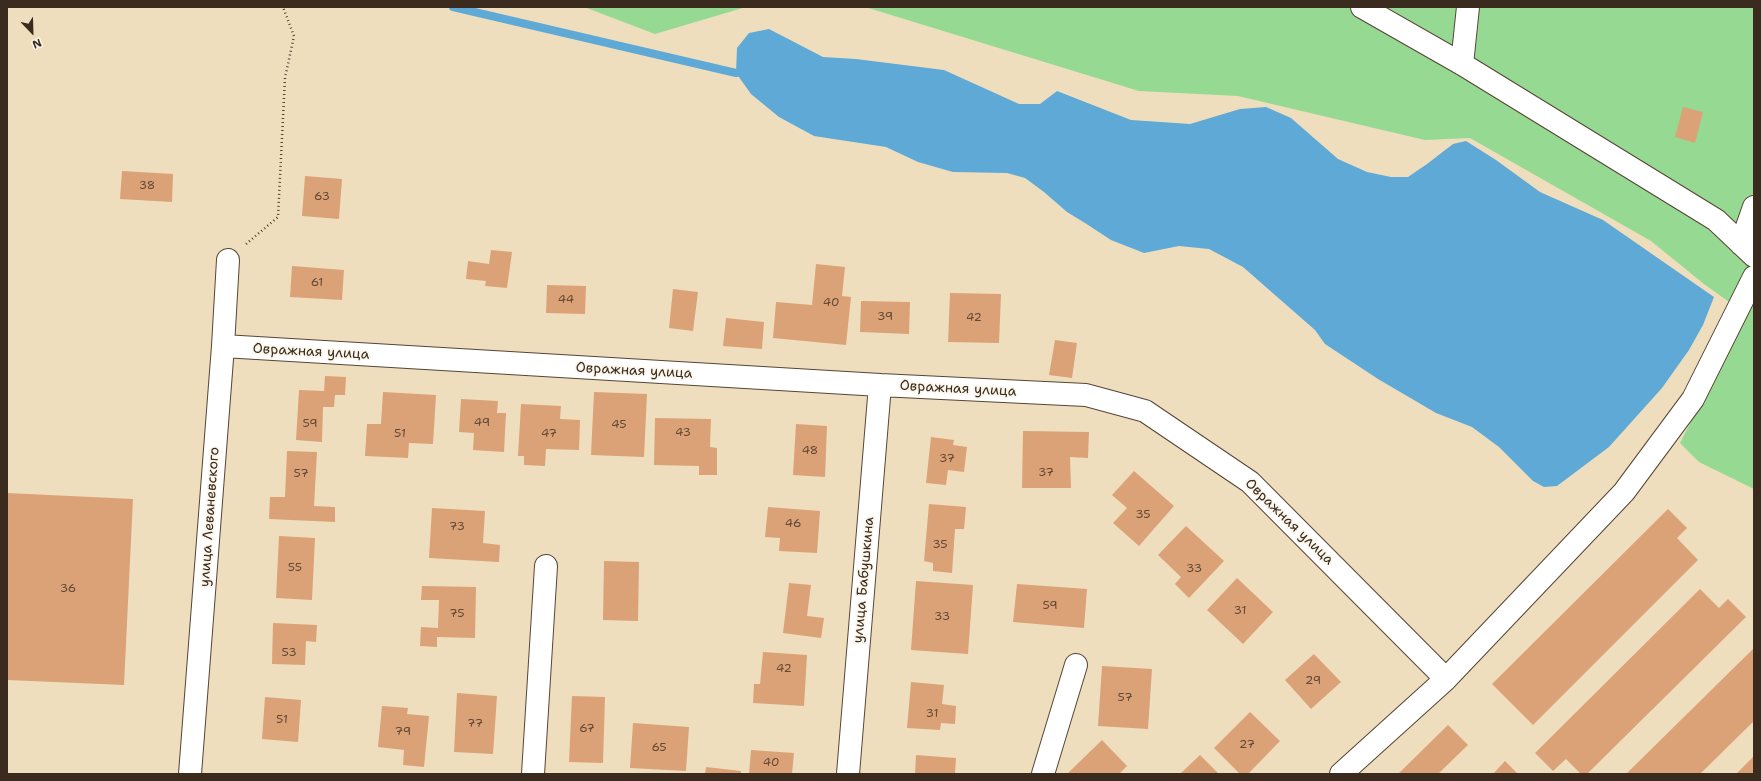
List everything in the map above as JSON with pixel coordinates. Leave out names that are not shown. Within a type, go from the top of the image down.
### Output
[{"type":"street","points":[[1362,7],[1462,64],[1716,220],[1747,250]]},
{"type":"street","points":[[1462,64],[1468,7]]},
{"type":"street","points":[[1747,250],[1754,207]]},
{"type":"street","name":"улица Леваневского","points":[[190,774],[223,346],[228,260]]},
{"type":"street","points":[[1341,774],[1446,679],[1624,492],[1693,399],[1754,277]]},
{"type":"street","name":"Овражная улица","points":[[223,346],[880,385],[1086,395],[1145,411],[1250,482],[1446,679]]},
{"type":"street","name":"улица Бабушкина","points":[[848,774],[880,385]]},
{"type":"street","points":[[533,774],[546,566]]},
{"type":"street","points":[[1043,774],[1076,665]]},
{"type":"path","points":[[228,260],[278,218],[285,78],[294,36],[283,7]]},
{"type":"green space","points":[[584,7],[746,7],[655,34]]},
{"type":"green space","points":[[865,7],[1754,7],[1754,489],[1699,462],[1680,443],[1746,314],[1704,284],[1651,241],[1470,138],[1425,140],[1238,96],[1139,91]]},
{"type":"water","points":[[769,29],[823,57],[856,59],[944,70],[1019,104],[1040,104],[1057,91],[1131,120],[1190,124],[1240,109],[1266,107],[1291,118],[1338,159],[1367,172],[1391,177],[1408,177],[1453,144],[1466,141],[1496,160],[1540,192],[1603,220],[1714,297],[1703,325],[1689,350],[1662,388],[1609,447],[1557,486],[1544,487],[1533,481],[1499,447],[1472,427],[1436,413],[1378,379],[1325,344],[1315,330],[1243,267],[1209,249],[1179,246],[1144,253],[1111,240],[1067,212],[1025,178],[1007,173],[953,172],[918,162],[886,147],[814,136],[779,117],[751,94],[736,73],[737,48],[749,33]]},
{"type":"building","points":[[1683,107],[1703,112],[1695,143],[1675,137]]},
{"type":"building","points":[[122,171],[173,174],[172,202],[120,199]]},
{"type":"building","points":[[305,176],[342,179],[339,219],[302,216]]},
{"type":"building","points":[[491,250],[512,252],[507,288],[485,286],[486,281],[466,279],[468,261],[489,264]]},
{"type":"building","points":[[816,264],[845,267],[842,296],[851,297],[846,345],[773,338],[776,302],[812,305]]},
{"type":"building","points":[[292,266],[344,270],[342,300],[290,297]]},
{"type":"building","points":[[547,285],[586,286],[585,314],[546,313]]},
{"type":"building","points":[[673,289],[698,292],[693,331],[669,328]]},
{"type":"building","points":[[950,293],[1001,294],[999,343],[948,342]]},
{"type":"building","points":[[861,301],[910,302],[909,334],[860,332]]},
{"type":"building","points":[[726,318],[764,322],[762,349],[723,346]]},
{"type":"building","points":[[1055,340],[1077,343],[1072,378],[1049,375]]},
{"type":"building","points":[[325,376],[346,377],[345,395],[335,395],[334,407],[323,407],[322,442],[296,440],[299,390],[324,391]]},
{"type":"building","points":[[383,392],[436,395],[433,444],[409,443],[408,458],[365,456],[367,424],[381,424]]},
{"type":"building","points":[[594,392],[647,394],[644,457],[591,455]]},
{"type":"building","points":[[461,399],[498,401],[497,413],[506,413],[504,452],[473,450],[474,433],[459,432]]},
{"type":"building","points":[[521,404],[561,406],[560,419],[580,420],[579,450],[546,449],[545,466],[524,465],[524,456],[518,456]]},
{"type":"building","points":[[655,418],[711,419],[710,447],[717,448],[717,475],[699,475],[699,466],[654,465]]},
{"type":"building","points":[[796,424],[827,426],[825,477],[793,475]]},
{"type":"building","points":[[1023,431],[1089,432],[1088,458],[1070,457],[1071,488],[1022,488]]},
{"type":"building","points":[[931,437],[954,440],[953,445],[967,447],[964,472],[948,470],[946,485],[926,483]]},
{"type":"building","points":[[287,451],[317,452],[314,506],[335,507],[335,522],[269,519],[270,497],[285,497]]},
{"type":"building","points":[[1134,471],[1174,506],[1139,546],[1113,523],[1127,508],[1112,495]]},
{"type":"building","points":[[7,493],[133,499],[124,685],[7,680]]},
{"type":"building","points":[[929,504],[966,507],[964,529],[955,529],[952,573],[933,571],[933,563],[924,561]]},
{"type":"building","points":[[768,507],[820,511],[817,553],[779,551],[780,538],[765,537]]},
{"type":"building","points":[[432,508],[485,511],[483,543],[500,545],[499,562],[429,558]]},
{"type":"building","points":[[1668,509],[1687,528],[1677,538],[1698,560],[1533,725],[1492,684]]},
{"type":"building","points":[[1186,526],[1224,561],[1189,598],[1175,584],[1181,577],[1158,555]]},
{"type":"building","points":[[279,536],[315,538],[312,600],[276,598]]},
{"type":"building","points":[[604,561],[639,562],[638,621],[603,620]]},
{"type":"building","points":[[1237,578],[1273,612],[1243,644],[1207,610]]},
{"type":"building","points":[[916,581],[973,585],[968,654],[911,650]]},
{"type":"building","points":[[789,583],[811,585],[807,616],[824,618],[821,638],[783,633]]},
{"type":"building","points":[[1017,584],[1087,589],[1084,628],[1013,622]]},
{"type":"building","points":[[422,586],[476,587],[475,638],[437,637],[437,647],[420,646],[421,627],[438,628],[439,600],[421,600]]},
{"type":"building","points":[[1700,589],[1719,608],[1728,599],[1746,617],[1587,774],[1581,774],[1566,759],[1553,771],[1535,753]]},
{"type":"building","points":[[273,623],[317,625],[316,642],[306,641],[305,665],[272,664]]},
{"type":"building","points":[[1754,648],[1754,721],[1700,774],[1626,774]]},
{"type":"building","points":[[763,652],[807,655],[804,706],[753,703],[754,684],[760,684]]},
{"type":"building","points":[[1314,654],[1341,682],[1311,709],[1285,680]]},
{"type":"building","points":[[1102,666],[1152,669],[1148,729],[1098,726]]},
{"type":"building","points":[[911,682],[944,685],[942,704],[956,706],[955,724],[941,723],[940,730],[907,728]]},
{"type":"building","points":[[457,693],[497,696],[493,754],[454,752]]},
{"type":"building","points":[[572,696],[605,697],[603,763],[569,762]]},
{"type":"building","points":[[265,697],[301,700],[298,742],[262,739]]},
{"type":"building","points":[[382,706],[408,708],[407,714],[429,716],[424,767],[403,765],[404,750],[378,747]]},
{"type":"building","points":[[1250,712],[1280,741],[1248,774],[1240,774],[1214,748]]},
{"type":"building","points":[[633,723],[689,727],[686,771],[630,768]]},
{"type":"building","points":[[1448,725],[1468,745],[1438,774],[1398,774]]},
{"type":"building","points":[[1102,740],[1127,766],[1119,774],[1068,773]]},
{"type":"building","points":[[751,750],[794,753],[792,774],[749,774]]},
{"type":"building","points":[[916,755],[956,758],[955,774],[915,774]]},
{"type":"building","points":[[1200,755],[1219,774],[1180,774]]},
{"type":"building","points":[[1754,756],[1754,774],[1736,774]]},
{"type":"building","points":[[1505,761],[1518,774],[1493,774]]},
{"type":"building","points":[[706,767],[741,771],[741,774],[705,774]]},
{"type":"waterway","points":[[453,7],[736,73]]}]
